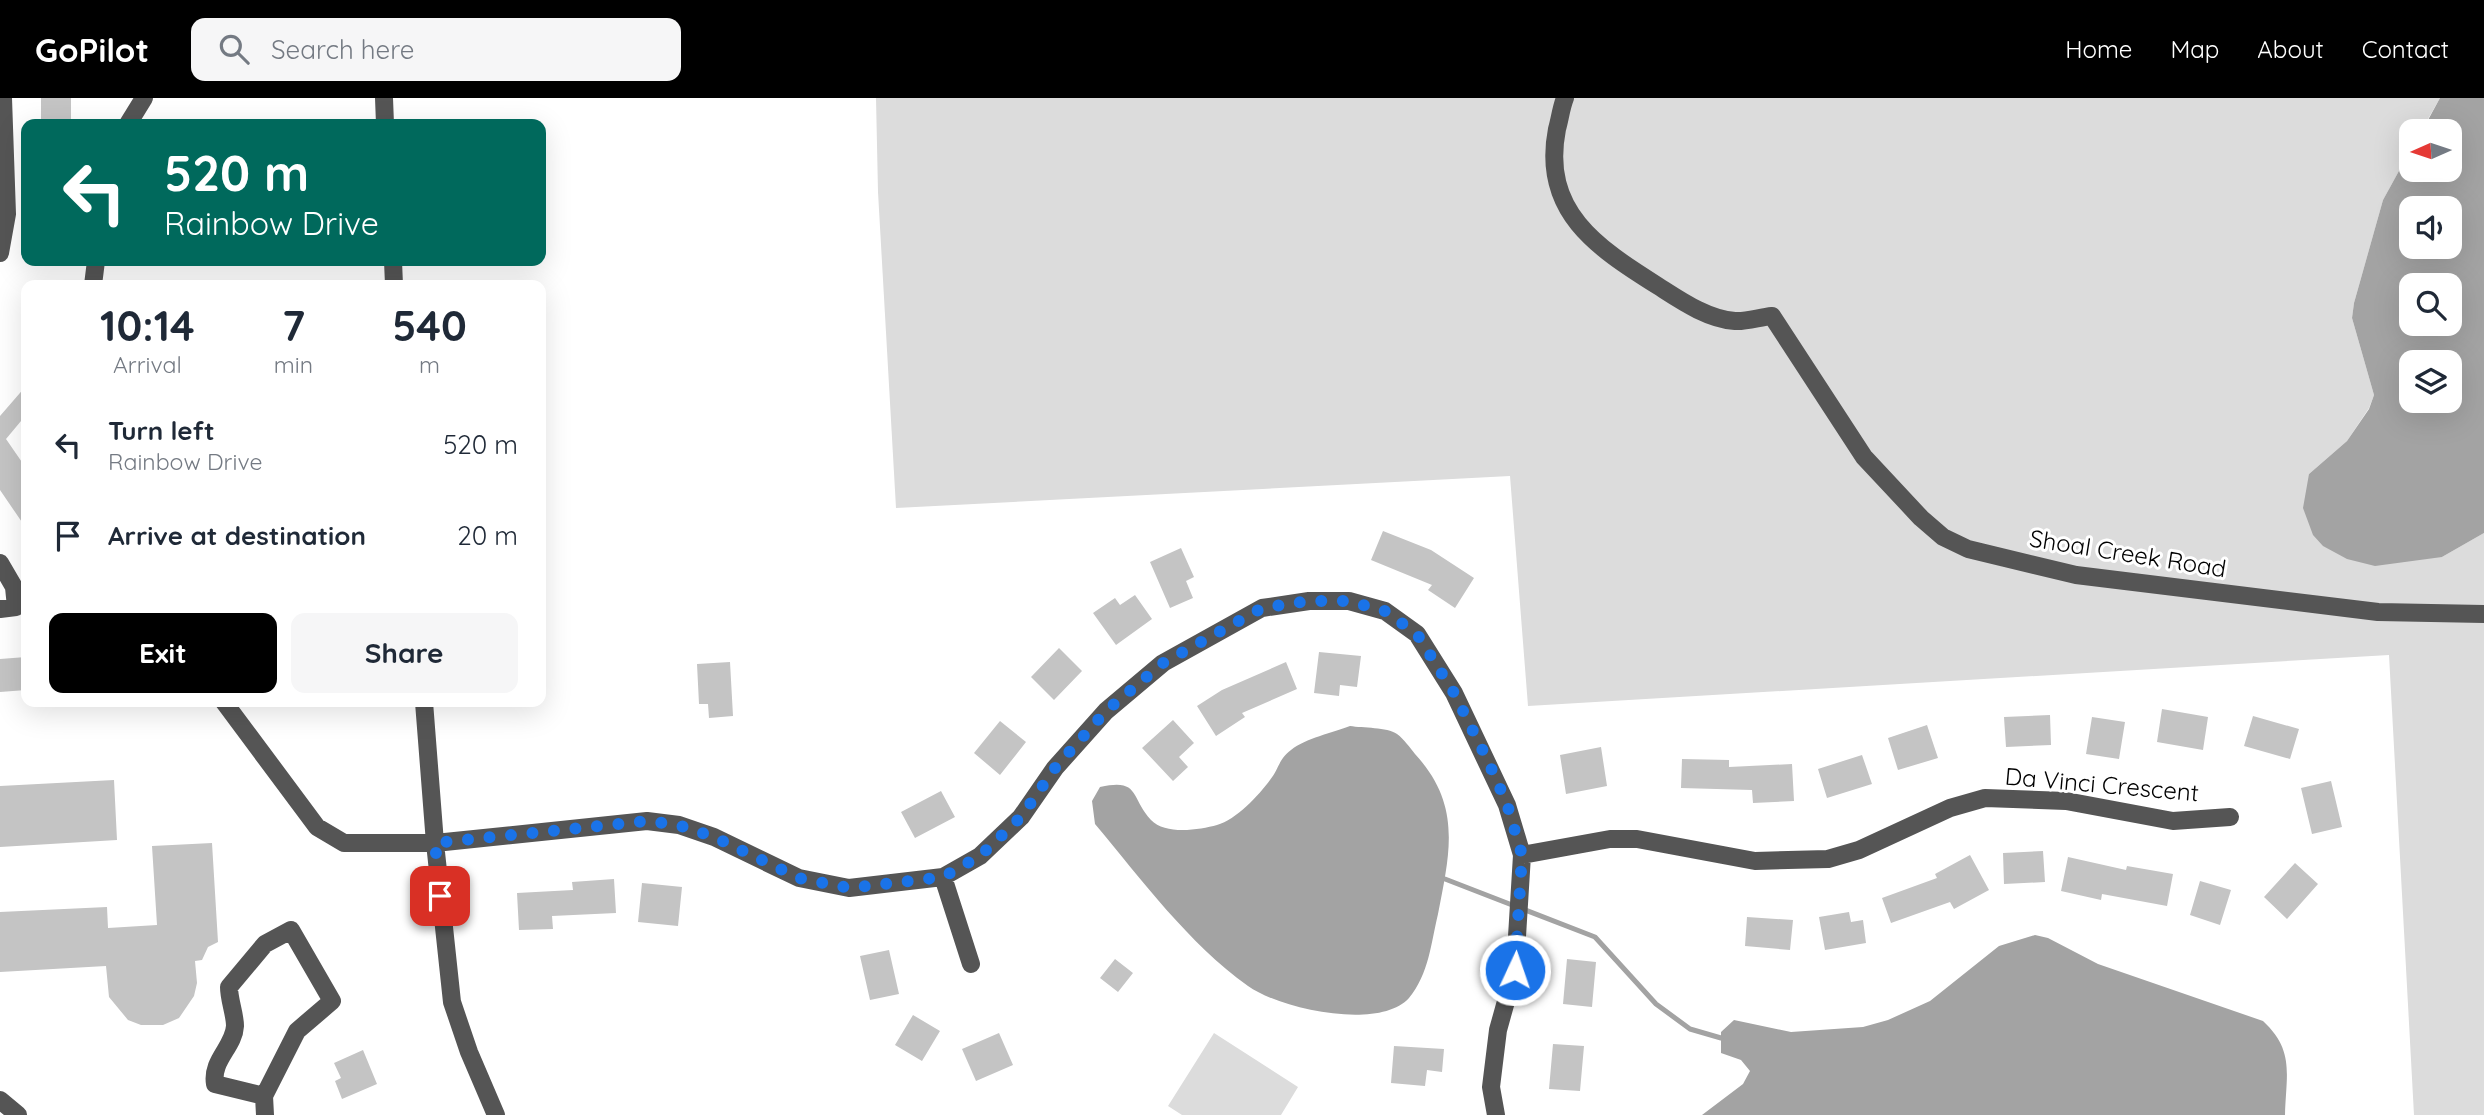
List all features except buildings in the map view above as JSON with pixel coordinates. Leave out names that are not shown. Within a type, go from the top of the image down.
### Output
[{"type":"street","points":[[0,253],[4,213],[3,98]]},
{"type":"street","points":[[131,119],[144,98]]},
{"type":"street","points":[[384,98],[385,119]]},
{"type":"street","name":"Shoal Creek Road","points":[[1565,98],[1555,142],[1553,169],[1571,214],[1586,233],[1618,261],[1693,308],[1734,321],[1777,313],[1864,457],[1943,537],[1968,549],[2090,577],[2378,612],[2484,614]]},
{"type":"street","points":[[0,563],[14,587],[16,607],[0,609]]},
{"type":"street","points":[[228,707],[317,827],[344,843],[435,843],[647,821],[678,825],[714,837],[799,878],[849,888],[943,877],[980,856],[1021,817],[1055,768],[1106,711],[1163,663],[1262,608],[1309,601],[1349,601],[1385,611],[1417,634],[1454,693],[1507,804],[1522,855],[1515,970],[1498,1030],[1491,1087],[1496,1115]]},
{"type":"street","points":[[424,707],[435,843],[452,1002],[469,1052],[496,1115]]},
{"type":"street","name":"Da Vinci Crescent","points":[[1522,855],[1610,839],[1637,839],[1755,861],[1828,859],[1859,850],[1950,808],[1985,799],[2066,801],[2174,821],[2230,817]]},
{"type":"street","points":[[943,877],[971,964]]},
{"type":"street","points":[[264,1097],[215,1084],[213,1072],[235,1028],[229,987],[265,944],[291,930],[332,1001],[297,1031],[264,1097],[265,1115]]},
{"type":"street","points":[[0,1100],[18,1115]]},
{"type":"shaded area","points":[[876,98],[2440,98],[2428,119],[2399,119],[2399,171],[2383,200],[2354,303],[2352,318],[2374,395],[2369,408],[2347,441],[2309,474],[2442,557],[2484,533],[2484,1115],[2414,1115],[2389,655],[1528,706],[1510,476],[896,508],[878,192]]},
{"type":"shaded area","points":[[2440,98],[2484,98],[2484,533],[2442,557],[2375,566],[2347,559],[2323,546],[2313,535],[2303,508],[2309,474],[2347,441],[2369,409],[2374,395],[2352,318],[2383,200],[2399,171],[2399,182],[2462,182],[2462,119],[2429,119]]},
{"type":"shaded area","points":[[1350,726],[1387,730],[1402,738],[1430,773],[1440,792],[1449,830],[1442,891],[1428,958],[1416,989],[1395,1008],[1353,1015],[1305,1009],[1282,1002],[1248,986],[1226,969],[1167,910],[1095,824],[1092,801],[1100,787],[1122,785],[1133,792],[1144,812],[1157,825],[1182,830],[1217,825],[1232,818],[1253,800],[1291,750],[1312,739]]},
{"type":"shaded area","points":[[2035,935],[2048,938],[2098,964],[2263,1021],[2273,1032],[2284,1053],[2287,1075],[2285,1115],[1702,1115],[1743,1084],[1750,1071],[1741,1060],[1721,1053],[1721,1032],[1734,1020],[1791,1032],[1863,1027],[1888,1020],[1930,1001],[1999,946]]},
{"type":"shaded area","points":[[1214,1033],[1298,1087],[1281,1115],[1182,1115],[1168,1106]]},
{"type":"waterway","points":[[1445,879],[1595,937],[1656,1004],[1690,1029],[1721,1038]]},
{"type":"route","points":[[440,896],[435,843],[647,821],[678,825],[714,837],[799,878],[849,888],[943,877],[980,856],[1021,817],[1055,768],[1106,711],[1163,663],[1262,608],[1309,601],[1349,601],[1385,611],[1417,634],[1454,693],[1487,759],[1507,804],[1522,855],[1515,970]]}]
